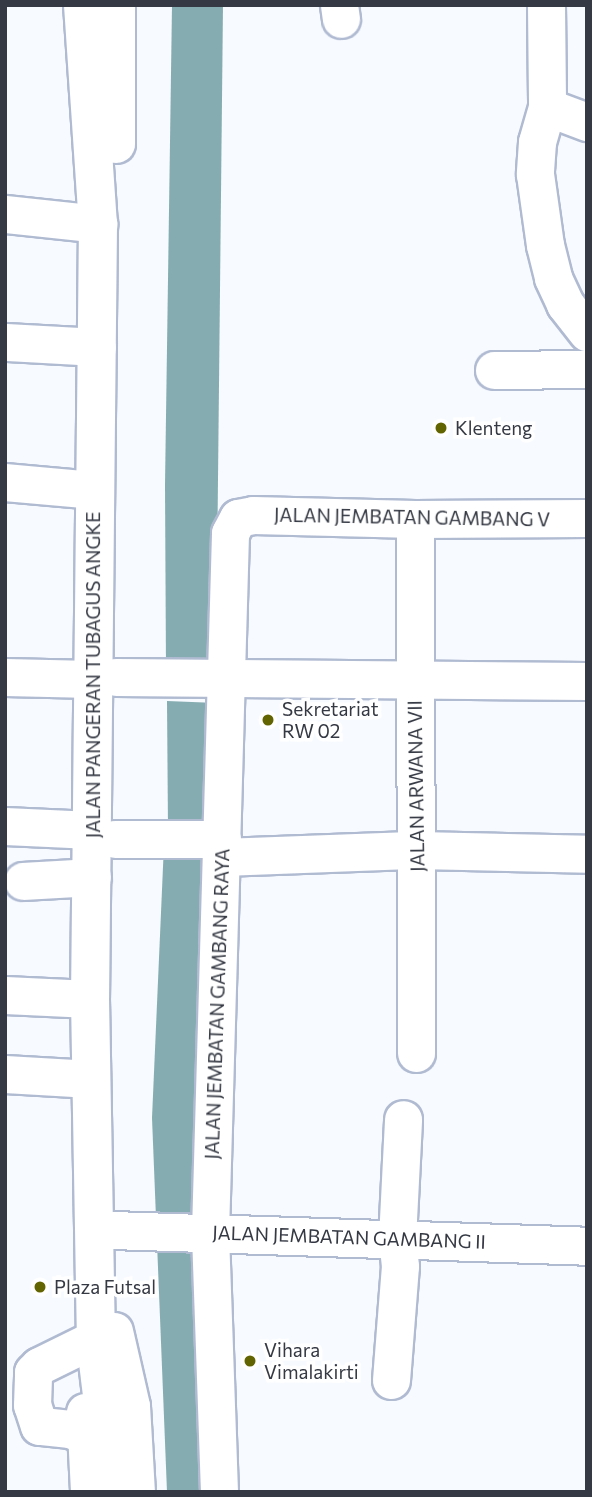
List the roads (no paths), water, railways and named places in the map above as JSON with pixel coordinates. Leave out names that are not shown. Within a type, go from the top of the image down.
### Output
[{"type":"main road","name":"JALAN PANGERAN TUBAGUS ANGKE","points":[[83,5],[98,224],[94,490],[112,836],[128,1231],[104,1347]]},
{"type":"main road","name":"JALAN PANGERAN TUBAGUS ANGKE","points":[[104,678],[116,5]]},
{"type":"main road","name":"JALAN PANGERAN TUBAGUS ANGKE","points":[[112,836],[92,877],[90,999],[104,1347],[113,1486]]},
{"type":"street","points":[[547,5],[547,107],[537,142],[535,174],[545,245],[554,278],[565,304],[587,332]]},
{"type":"street","points":[[547,107],[587,121]]},
{"type":"street","points":[[5,214],[98,224]]},
{"type":"street","points":[[5,342],[97,347]]},
{"type":"street","points":[[494,370],[587,369]]},
{"type":"street","points":[[5,482],[94,490]]},
{"type":"street","name":"JALAN JEMBATAN GAMBANG V","points":[[238,518],[253,515],[415,519],[587,518]]},
{"type":"street","name":"JALAN JEMBATAN GAMBANG RAYA","points":[[219,1492],[207,1232],[217,678],[230,533],[238,518]]},
{"type":"street","name":"JALAN ARWANA VII","points":[[415,519],[416,1053]]},
{"type":"street","points":[[5,677],[587,681]]},
{"type":"street","points":[[5,826],[215,845],[587,854]]},
{"type":"street","points":[[23,881],[92,877]]},
{"type":"street","points":[[5,995],[90,999]]},
{"type":"street","points":[[5,1074],[92,1079]]},
{"type":"street","points":[[391,1380],[400,1266],[397,1239],[403,1119]]},
{"type":"street","name":"JALAN JEMBATAN GAMBANG II","points":[[128,1231],[587,1246]]},
{"type":"street","points":[[86,1436],[71,1429],[39,1426],[32,1405],[33,1373],[39,1366],[104,1347]]},
{"type":"street","name":"JALAN PANGERAN TUBAGUS ANGKE","points":[[104,1347],[85,1368],[83,1380],[86,1436],[113,1486]]},
{"type":"water","points":[[172,5],[223,5],[216,669],[166,670],[165,485]]},
{"type":"water","points":[[167,701],[217,703],[210,830],[168,829]]},
{"type":"water","points":[[164,844],[210,845],[213,1492],[167,1492],[152,1118]]},
{"type":"place","name":"Klenteng","points":[[441,428]]},
{"type":"place","name":"Sekretariat RW 02","points":[[268,720]]},
{"type":"place","name":"Plaza Futsal","points":[[40,1287]]},
{"type":"place","name":"Vihara Vimalakirti","points":[[250,1361]]}]
